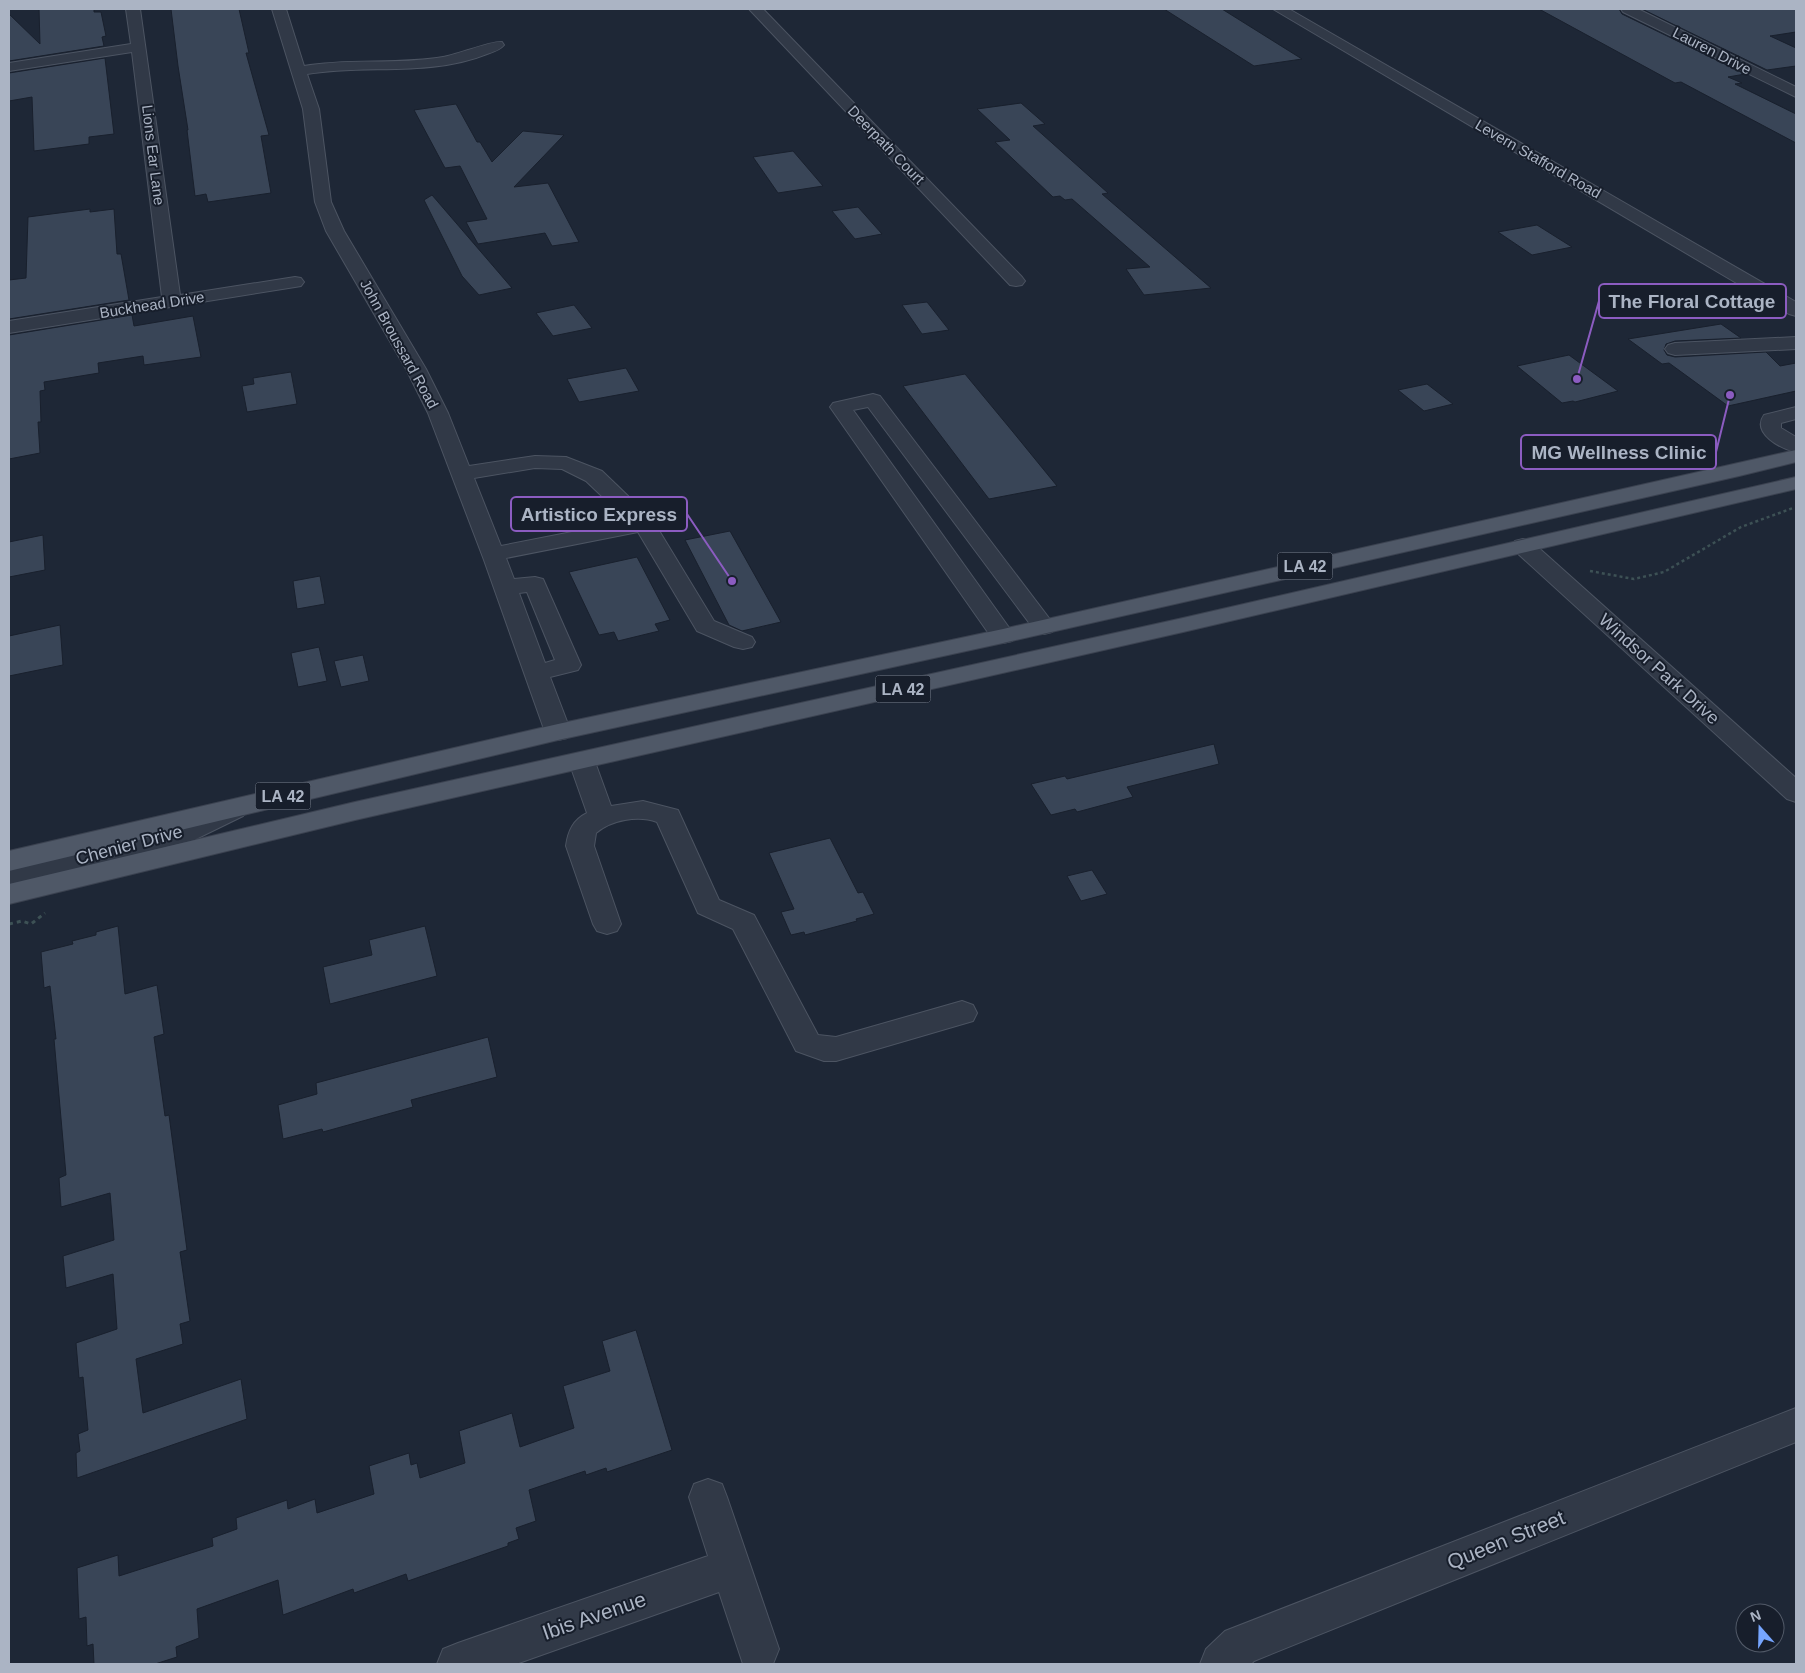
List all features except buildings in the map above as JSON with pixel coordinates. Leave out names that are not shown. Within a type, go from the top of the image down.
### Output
[{"type":"main road","name":"LA 42","points":[[9,861],[558,732],[1044,627],[1796,456]]},
{"type":"main road","points":[[1594,530],[1601,515],[1615,507],[1667,496],[1702,478]]},
{"type":"main road","name":"LA 42","points":[[9,894],[356,811],[582,762],[1796,483]]},
{"type":"main road","points":[[356,811],[404,787],[550,751],[558,732]]},
{"type":"street","name":"Lions Ear Lane","points":[[133,9],[172,302]]},
{"type":"street","name":"John Broussard Road","points":[[279,9],[311,109],[324,202],[335,231],[416,369],[438,413],[493,554],[558,732]]},
{"type":"street","name":"Deerpath Court","points":[[756,9],[1016,281]]},
{"type":"street","name":"Levern Stafford Road","points":[[1280,9],[1796,310]]},
{"type":"street","name":"Lauren Drive","points":[[1628,9],[1796,93]]},
{"type":"street","points":[[299,71],[331,66],[421,65],[455,60],[497,44]]},
{"type":"street","points":[[9,68],[61,58],[138,47]]},
{"type":"street","name":"Buckhead Drive","points":[[9,327],[295,282]]},
{"type":"street","points":[[1675,350],[1796,343]]},
{"type":"street","points":[[1003,636],[840,406],[873,400],[1044,627]]},
{"type":"street","points":[[1796,413],[1771,419],[1771,430],[1796,446]]},
{"type":"street","points":[[461,474],[535,462],[566,463],[594,476],[644,524],[705,626],[743,642]]},
{"type":"street","points":[[493,554],[644,524]]},
{"type":"street","name":"Windsor Park Drive","points":[[1522,546],[1796,793]]},
{"type":"street","points":[[505,587],[535,584],[569,665],[536,672]]},
{"type":"street","points":[[515,614],[545,608]]},
{"type":"street","points":[[525,643],[557,636]]},
{"type":"street","points":[[582,762],[602,817]]},
{"type":"street","name":"Chenier Drive","points":[[9,876],[184,833],[246,804]]},
{"type":"street","points":[[607,924],[580,846],[581,834],[585,825],[602,817],[628,810],[647,809],[668,816],[708,906],[715,911],[738,917],[744,922],[807,1043],[836,1049],[962,1013]]},
{"type":"street","name":"Queen Street","points":[[1221,1664],[1240,1646],[1796,1425]]},
{"type":"street","points":[[708,1497],[758,1649]]},
{"type":"street","name":"Ibis Avenue","points":[[458,1664],[731,1568]]},
{"type":"path","points":[[1586,570],[1622,578],[1642,578],[1664,572],[1740,527],[1796,506]]},
{"type":"path","points":[[9,924],[22,921]]},
{"type":"place","name":"The Floral Cottage","points":[[1577,379]]},
{"type":"place","name":"MG Wellness Clinic","points":[[1730,395]]},
{"type":"place","name":"Artistico Express","points":[[732,581]]}]
